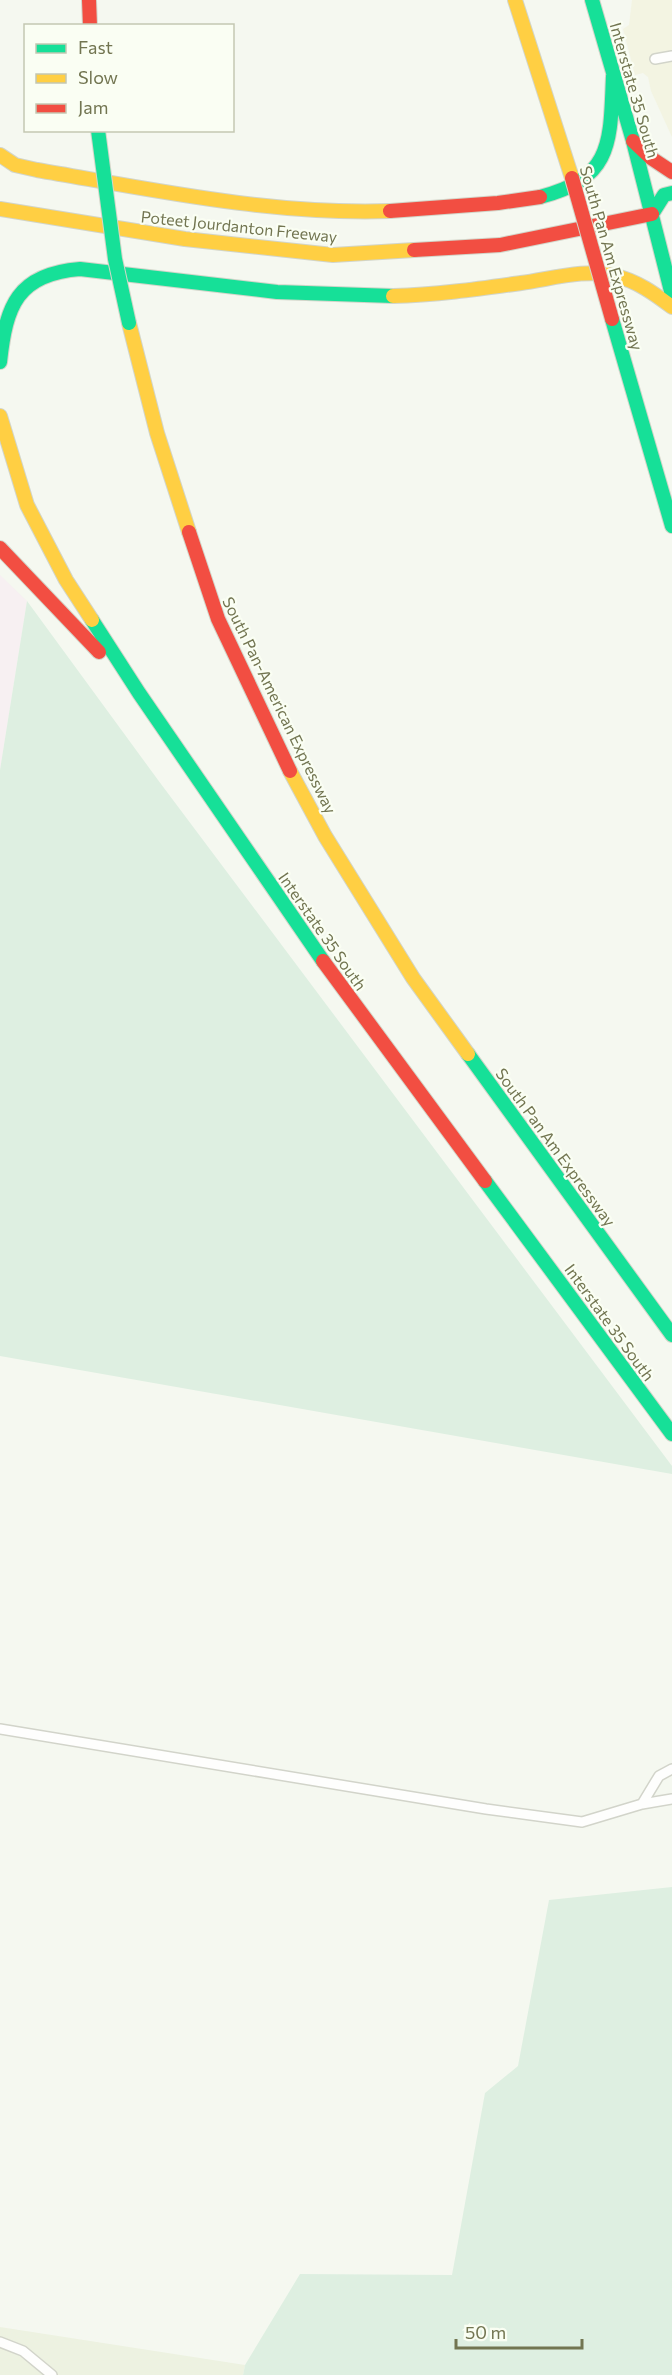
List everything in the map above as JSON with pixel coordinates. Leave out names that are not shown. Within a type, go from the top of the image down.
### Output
[{"type":"main road","points":[[89,0],[90,24]]},
{"type":"main road","name":"South Pan Am Expressway","points":[[515,0],[572,178],[672,526]]},
{"type":"main road","name":"Interstate 35 South","points":[[592,0],[633,141],[671,286]]},
{"type":"main road","points":[[533,11],[559,100],[572,178]]},
{"type":"main road","points":[[0,155],[15,165],[37,170],[236,202],[308,210],[378,212],[428,210],[518,201],[561,190],[589,175],[602,158],[607,141],[613,76]]},
{"type":"main road","name":"South Pan-American Expressway","points":[[98,132],[115,260],[129,323],[157,433],[218,619],[299,789],[325,836],[413,978]]},
{"type":"main road","points":[[633,141],[651,158],[672,172]]},
{"type":"main road","points":[[652,214],[664,195],[672,193]]},
{"type":"main road","name":"Poteet Jourdanton Freeway","points":[[0,209],[185,239],[333,255],[500,245],[652,214],[670,217]]},
{"type":"main road","points":[[0,362],[8,313],[23,291],[41,277],[60,269],[80,268],[232,289],[331,296],[397,296],[447,292],[567,276],[609,274],[647,290],[672,307]]},
{"type":"main road","name":"Interstate 35 South","points":[[0,416],[27,505],[66,580],[139,693],[326,965],[672,1434]]},
{"type":"main road","points":[[0,548],[139,693]]},
{"type":"main road","name":"South Pan Am Expressway","points":[[413,978],[672,1335]]},
{"type":"lane","points":[[655,59],[672,56]]},
{"type":"lane","points":[[0,1729],[475,1807],[582,1822],[642,1804],[672,1799]]},
{"type":"lane","points":[[642,1804],[659,1776],[672,1768]]},
{"type":"lane","points":[[0,2342],[23,2351],[52,2375]]},
{"type":"shaded area","points":[[632,0],[672,0],[672,137],[651,91],[648,77],[643,73],[635,75],[623,29],[629,25]]},
{"type":"shaded area","points":[[0,575],[27,601],[0,770]]},
{"type":"shaded area","points":[[27,601],[158,780],[672,1466],[672,1474],[0,1356],[0,770]]},
{"type":"shaded area","points":[[672,1887],[672,2375],[243,2375],[245,2365],[300,2274],[452,2275],[485,2093],[518,2066],[549,1900]]},
{"type":"shaded area","points":[[0,2327],[245,2365],[243,2375],[0,2375]]},
{"type":"traffic: fast","points":[[592,0],[633,141],[672,295]]},
{"type":"traffic: fast","points":[[540,197],[564,189],[582,179],[595,168],[608,138],[613,76]]},
{"type":"traffic: fast","points":[[98,132],[115,259],[129,323]]},
{"type":"traffic: fast","points":[[652,214],[664,195],[672,193]]},
{"type":"traffic: fast","points":[[0,362],[6,325],[11,309],[19,296],[42,278],[59,272],[80,269],[277,292],[393,296]]},
{"type":"traffic: fast","points":[[612,319],[672,526]]},
{"type":"traffic: fast","points":[[92,620],[139,693],[323,961]]},
{"type":"traffic: fast","points":[[468,1054],[672,1335]]},
{"type":"traffic: fast","points":[[485,1181],[672,1434]]},
{"type":"traffic: slow","points":[[515,0],[572,178]]},
{"type":"traffic: slow","points":[[0,155],[15,165],[37,170],[213,200],[301,209],[390,211]]},
{"type":"traffic: slow","points":[[0,209],[185,239],[333,255],[414,250]]},
{"type":"traffic: slow","points":[[393,296],[457,291],[593,273],[616,276],[631,281],[672,307]]},
{"type":"traffic: slow","points":[[129,323],[157,433],[189,532]]},
{"type":"traffic: slow","points":[[0,416],[27,505],[66,580],[92,620]]},
{"type":"traffic: slow","points":[[290,771],[325,836],[413,978],[468,1054]]},
{"type":"traffic: jam","points":[[89,0],[90,24]]},
{"type":"traffic: jam","points":[[633,141],[651,158],[672,172]]},
{"type":"traffic: jam","points":[[572,178],[612,319]]},
{"type":"traffic: jam","points":[[390,211],[498,203],[540,197]]},
{"type":"traffic: jam","points":[[414,250],[500,245],[652,214]]},
{"type":"traffic: jam","points":[[189,532],[218,619],[290,771]]},
{"type":"traffic: jam","points":[[0,548],[99,652]]},
{"type":"traffic: jam","points":[[323,961],[485,1181]]}]
